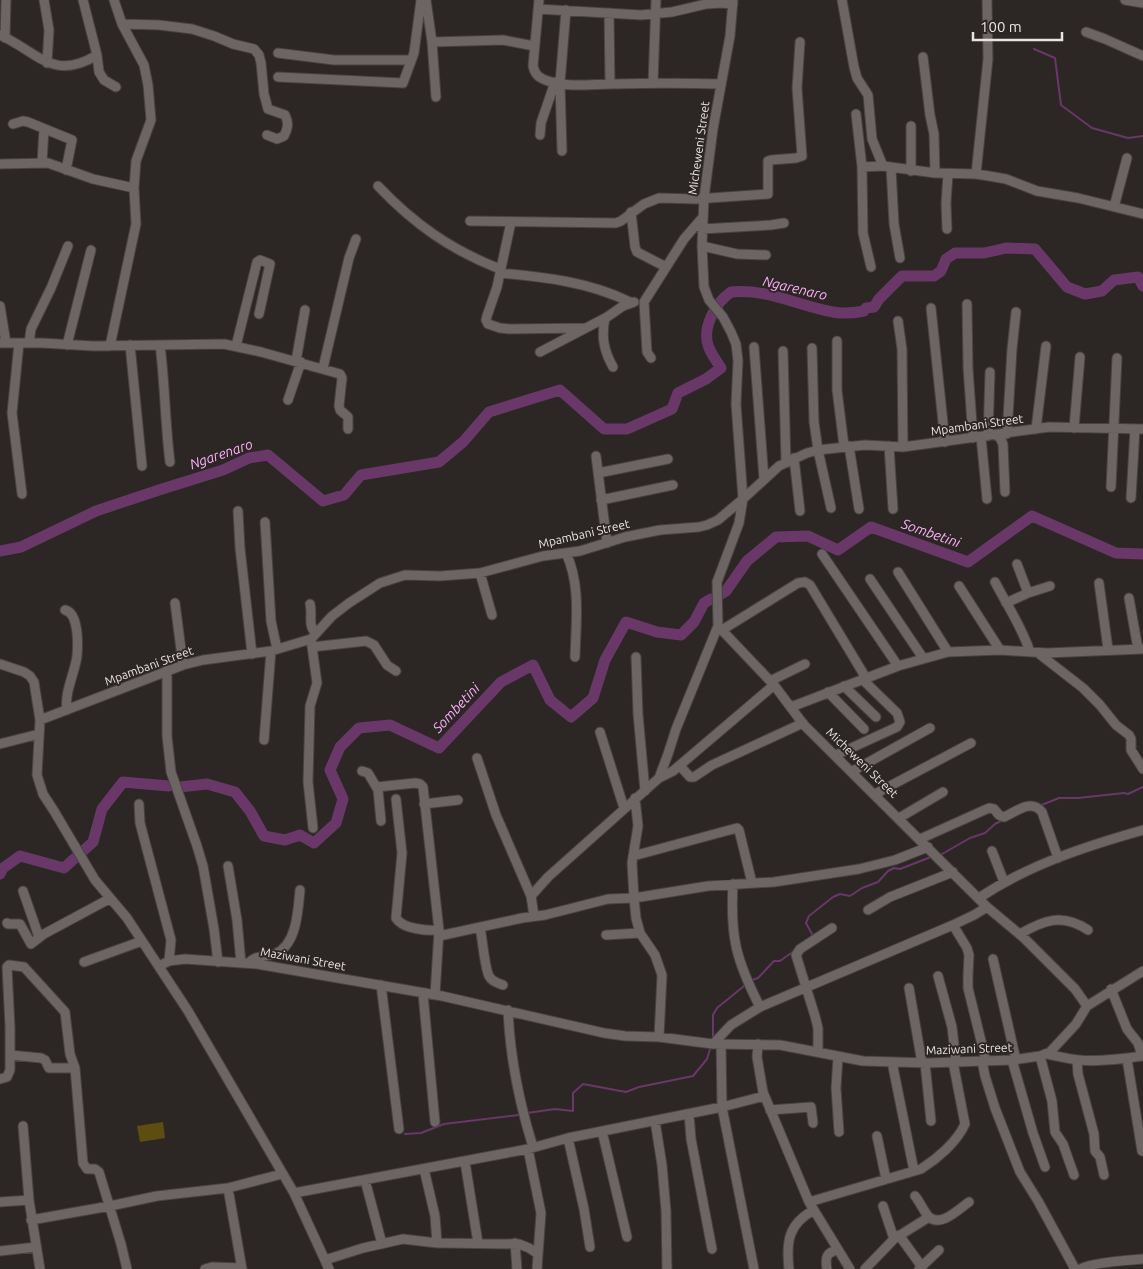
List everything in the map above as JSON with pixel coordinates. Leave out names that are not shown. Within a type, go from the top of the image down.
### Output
[{"type":"street","points":[[6,0],[3,36],[47,62],[61,66],[78,65],[97,55]]},
{"type":"street","points":[[44,0],[48,30],[47,62]]},
{"type":"street","points":[[83,0],[97,55],[99,72],[104,80],[116,87]]},
{"type":"street","points":[[110,346],[136,224],[134,188],[136,161],[151,120],[144,65],[122,24],[114,0]]},
{"type":"street","points":[[278,77],[401,83],[405,81],[410,60],[414,53],[421,0]]},
{"type":"street","points":[[426,0],[432,42],[436,97]]},
{"type":"street","points":[[653,83],[656,0]]},
{"type":"street","points":[[842,0],[857,78],[868,95],[870,133],[887,167],[900,258]]},
{"type":"street","points":[[976,174],[988,59],[988,0]]},
{"type":"street","points":[[1130,0],[1143,3]]},
{"type":"street","points":[[720,84],[653,83],[589,85],[558,83],[540,78],[535,74],[533,66],[539,5],[566,10],[628,15],[656,14],[706,4],[733,2]]},
{"type":"street","name":"Micheweni Street","points":[[733,2],[730,36],[720,84],[704,198],[702,246],[704,287],[709,300],[723,317],[736,344],[738,361],[736,404],[744,499]]},
{"type":"street","points":[[562,151],[558,83],[566,10]]},
{"type":"street","points":[[609,13],[610,84]]},
{"type":"street","points":[[122,24],[159,25],[192,29],[254,49],[262,63],[264,94],[268,109],[285,115],[288,126],[284,136],[277,139],[267,135]]},
{"type":"street","points":[[1086,32],[1143,56]]},
{"type":"street","points":[[432,42],[503,40],[534,46]]},
{"type":"street","points":[[470,220],[616,223],[621,222],[631,212],[644,204],[659,198],[704,198],[767,194],[769,192],[768,161],[802,156],[797,88],[800,42]]},
{"type":"street","points":[[278,53],[334,60],[410,60]]},
{"type":"street","points":[[924,57],[930,115],[934,134],[935,173]]},
{"type":"street","points":[[540,135],[541,123],[558,83]]},
{"type":"street","points":[[856,114],[862,167],[863,233],[872,267]]},
{"type":"street","points":[[12,124],[23,121],[72,140],[66,170]]},
{"type":"street","points":[[911,126],[911,171]]},
{"type":"street","points":[[42,163],[44,129]]},
{"type":"street","points":[[1114,207],[1127,158]]},
{"type":"street","points":[[0,164],[51,164],[92,179],[134,188]]},
{"type":"street","points":[[862,167],[887,167],[948,174],[976,174],[1006,179],[1037,191],[1143,211]]},
{"type":"street","points":[[948,174],[946,203],[948,230]]},
{"type":"street","points":[[378,186],[440,240],[500,271],[566,281],[608,292],[630,302],[644,302]]},
{"type":"street","points":[[631,212],[637,252],[666,267]]},
{"type":"street","points":[[651,358],[647,352],[644,302],[684,240],[703,217]]},
{"type":"street","points":[[511,222],[495,296],[487,316],[488,324],[509,329],[586,328]]},
{"type":"street","points":[[702,229],[771,226],[784,223]]},
{"type":"street","points":[[323,368],[349,258],[356,238]]},
{"type":"street","points":[[22,494],[12,413],[24,343],[51,288],[68,246]]},
{"type":"street","points":[[702,246],[737,254],[766,255]]},
{"type":"street","points":[[67,345],[91,250]]},
{"type":"street","points":[[236,346],[257,262],[260,260],[270,264],[259,314]]},
{"type":"street","points":[[540,352],[605,318],[630,302]]},
{"type":"street","points":[[966,304],[968,368],[985,436]]},
{"type":"street","points":[[0,306],[3,343],[110,346],[205,344],[236,346],[340,374],[342,378],[339,406],[340,410],[348,417],[348,429]]},
{"type":"street","points":[[930,308],[945,442]]},
{"type":"street","points":[[288,400],[298,362],[304,310]]},
{"type":"street","points":[[1007,434],[1013,332],[1016,312]]},
{"type":"street","points":[[605,318],[603,342],[605,353],[612,367]]},
{"type":"street","points":[[898,321],[902,349],[903,447]]},
{"type":"street","points":[[837,341],[837,390],[859,509]]},
{"type":"street","points":[[160,345],[165,425],[170,462]]},
{"type":"street","points":[[130,346],[142,466]]},
{"type":"street","points":[[1036,429],[1046,346]]},
{"type":"street","points":[[754,347],[764,479]]},
{"type":"street","points":[[812,348],[813,407],[818,450],[831,508]]},
{"type":"street","points":[[783,351],[790,461],[800,511]]},
{"type":"street","points":[[1074,428],[1080,356]]},
{"type":"street","points":[[1111,487],[1117,358]]},
{"type":"street","points":[[987,499],[985,436],[990,372]]},
{"type":"street","name":"Mpambani Street","points":[[40,720],[183,665],[203,660],[274,650],[313,640],[332,616],[349,603],[372,588],[405,574],[440,576],[480,573],[543,556],[580,551],[660,530],[708,525],[718,520],[744,499],[764,479],[790,461],[818,450],[846,446],[903,447],[1049,428],[1139,429]]},
{"type":"street","points":[[1131,498],[1139,429]]},
{"type":"street","points":[[985,436],[1000,438],[1003,444],[1005,492]]},
{"type":"street","points":[[889,446],[893,509]]},
{"type":"street","points":[[596,456],[607,543]]},
{"type":"street","points":[[598,474],[668,459]]},
{"type":"street","points":[[602,500],[673,485]]},
{"type":"street","points":[[659,778],[676,729],[720,628],[716,582],[739,523],[744,499]]},
{"type":"street","points":[[238,510],[240,548],[252,654]]},
{"type":"street","points":[[264,740],[274,650],[265,522]]},
{"type":"street","points":[[566,553],[574,571],[576,590],[575,657]]},
{"type":"street","points":[[822,554],[898,666]]},
{"type":"street","points":[[1017,564],[1028,593]]},
{"type":"street","points":[[898,572],[948,652]]},
{"type":"street","points":[[480,573],[492,615]]},
{"type":"street","points":[[870,578],[923,658]]},
{"type":"street","points":[[720,628],[798,583],[804,582],[810,586],[864,678],[897,713],[900,722],[897,727],[836,756]]},
{"type":"street","points":[[995,582],[1034,652],[1083,688],[1116,725],[1129,735],[1131,750],[1143,770]]},
{"type":"street","points":[[1100,583],[1108,649]]},
{"type":"street","points":[[959,586],[1000,650]]},
{"type":"street","points":[[1006,603],[1050,586]]},
{"type":"street","points":[[791,707],[898,666],[948,652],[1140,649],[1129,598]]},
{"type":"street","points":[[175,603],[183,665]]},
{"type":"street","points":[[310,604],[312,611],[310,623],[317,683],[310,706],[308,793],[313,828]]},
{"type":"street","points":[[66,610],[73,615],[76,626],[77,656],[71,674],[66,704],[68,710]]},
{"type":"street","name":"Micheweni Street","points":[[720,628],[772,683],[803,723],[987,907],[1020,934],[1075,989],[1087,1006]]},
{"type":"street","points":[[313,640],[366,642],[374,645],[386,665],[396,672]]},
{"type":"street","points":[[636,657],[638,714],[645,791]]},
{"type":"street","points":[[0,664],[30,676],[36,690],[40,720],[37,775],[40,788],[94,880],[127,918],[159,966],[228,1080],[294,1194],[329,1269]]},
{"type":"street","points":[[531,896],[635,798],[659,778],[680,766],[772,683],[805,664]]},
{"type":"street","points":[[167,670],[170,772],[203,866],[218,962]]},
{"type":"street","points":[[844,686],[876,717]]},
{"type":"street","points":[[828,692],[864,730]]},
{"type":"street","points":[[680,766],[690,777],[694,777],[712,765],[803,723]]},
{"type":"street","points":[[851,772],[930,728]]},
{"type":"street","points":[[600,732],[624,808]]},
{"type":"street","points":[[0,744],[39,734]]},
{"type":"street","points":[[875,794],[971,743]]},
{"type":"street","points":[[477,758],[496,815],[531,896],[534,916]]},
{"type":"street","points":[[362,771],[367,772],[377,787],[381,820]]},
{"type":"street","points":[[377,787],[415,783],[423,787],[439,933],[438,996]]},
{"type":"street","points":[[899,818],[943,792]]},
{"type":"street","points":[[635,798],[638,832],[633,856],[636,918],[640,933],[655,955],[662,975],[659,1037]]},
{"type":"street","points":[[396,799],[402,853],[396,918],[398,922],[404,925],[439,933],[546,915],[608,899],[634,898],[733,884],[774,882],[859,869],[894,860],[928,847]]},
{"type":"street","points":[[424,804],[458,800]]},
{"type":"street","points":[[138,804],[140,823],[171,940],[169,961]]},
{"type":"street","points":[[920,839],[989,808],[994,809],[999,815],[1004,817],[1029,805],[1038,807],[1058,858]]},
{"type":"street","points":[[633,856],[737,828],[752,883]]},
{"type":"street","points":[[980,898],[1004,882],[1058,858],[1100,842],[1143,830]]},
{"type":"street","points":[[992,851],[1004,882]]},
{"type":"street","points":[[228,866],[245,963],[276,953],[286,946],[292,935],[298,913],[300,890]]},
{"type":"street","points":[[868,910],[890,897],[952,872]]},
{"type":"street","points":[[733,884],[732,909],[736,950],[747,980],[760,1007]]},
{"type":"street","points":[[22,891],[39,937]]},
{"type":"street","points":[[7,922],[8,924],[20,924],[31,944],[39,937],[109,899]]},
{"type":"street","points":[[754,1269],[722,1107],[714,1044],[731,1025],[760,1007],[953,925],[987,907]]},
{"type":"street","points":[[1020,934],[1038,924],[1056,920],[1073,922],[1088,930]]},
{"type":"street","points":[[953,925],[970,955],[968,981],[984,1061],[985,1076],[994,1108],[1020,1172],[1075,1269]]},
{"type":"street","points":[[480,927],[486,969],[489,977],[494,982],[503,985]]},
{"type":"street","points":[[818,1052],[817,1022],[797,961],[797,953],[800,949],[832,928]]},
{"type":"street","points":[[606,936],[640,933]]},
{"type":"street","points":[[84,962],[142,941]]},
{"type":"street","name":"Maziwani Street","points":[[159,966],[169,961],[185,959],[245,963],[438,996],[508,1010],[604,1033],[714,1044],[780,1045],[863,1061],[924,1063],[1014,1060],[1043,1055]]},
{"type":"street","points":[[993,959],[1014,1060],[1044,1167]]},
{"type":"street","points":[[0,1079],[6,1078],[9,1074],[7,967],[9,965],[25,968],[65,1012],[70,1054],[75,1068],[83,1162],[86,1169],[99,1172],[127,1269]]},
{"type":"street","points":[[1043,1055],[1053,1050],[1076,1024],[1087,1006],[1143,970]]},
{"type":"street","points":[[809,1202],[914,1171],[935,1160],[960,1133],[965,1124],[954,1062],[954,1036],[938,976]]},
{"type":"street","points":[[381,985],[399,1130]]},
{"type":"street","points":[[909,988],[924,1063],[931,1121]]},
{"type":"street","points":[[1043,1055],[1077,1060],[1127,1059],[1143,1056],[1138,1043],[1127,1029],[1111,989]]},
{"type":"street","points":[[423,994],[435,1122]]},
{"type":"street","points":[[508,1010],[509,1034],[518,1094],[530,1148],[540,1208],[541,1227],[537,1269]]},
{"type":"street","points":[[761,1044],[757,1057],[764,1096],[809,1202],[850,1269]]},
{"type":"street","points":[[1043,1055],[1056,1132],[1063,1144],[1074,1175]]},
{"type":"street","points":[[10,1056],[41,1058],[45,1060],[49,1068],[75,1068]]},
{"type":"street","points":[[838,1057],[836,1088],[839,1132]]},
{"type":"street","points":[[1127,1059],[1142,1151]]},
{"type":"street","points":[[1077,1060],[1078,1074],[1094,1134],[1095,1151],[1100,1157],[1104,1175]]},
{"type":"street","points":[[892,1062],[914,1171]]},
{"type":"street","points":[[294,1194],[424,1168],[464,1162],[568,1138],[722,1107],[764,1096]]},
{"type":"street","points":[[770,1110],[812,1107],[813,1123]]},
{"type":"street","points":[[689,1114],[691,1139],[712,1249]]},
{"type":"street","points":[[655,1121],[662,1165],[666,1211],[667,1269]]},
{"type":"street","points":[[23,1126],[31,1220],[40,1269]]},
{"type":"street","points":[[602,1131],[627,1237]]},
{"type":"street","points":[[877,1136],[886,1179]]},
{"type":"street","points":[[568,1138],[584,1209],[590,1247]]},
{"type":"street","points":[[464,1162],[478,1243]]},
{"type":"street","points":[[424,1168],[435,1216],[437,1243]]},
{"type":"street","points":[[31,1220],[168,1194],[228,1188],[282,1174]]},
{"type":"street","points":[[365,1180],[382,1244]]},
{"type":"street","points":[[205,1269],[212,1267],[242,1268],[228,1188]]},
{"type":"street","points":[[916,1196],[929,1217],[938,1220],[946,1218],[969,1202]]},
{"type":"street","points":[[0,1202],[29,1200]]},
{"type":"street","points":[[884,1206],[896,1237],[920,1268],[939,1250]]},
{"type":"street","points":[[789,1269],[787,1249],[793,1228],[804,1216],[814,1210]]},
{"type":"street","points":[[865,1269],[896,1237],[929,1217]]},
{"type":"street","points":[[325,1260],[382,1244],[408,1239],[437,1243],[515,1243],[524,1245],[538,1254]]},
{"type":"street","points":[[515,1243],[516,1269]]},
{"type":"street","points":[[0,1251],[36,1246]]},
{"type":"street","points":[[827,1269],[827,1255],[832,1251],[838,1250]]},
{"type":"street","points":[[1081,1269],[1090,1264],[1100,1267],[1143,1259]]},
{"type":"shaded area","points":[[163,1122],[165,1138],[140,1142],[137,1126]]},
{"type":"waterway","points":[[1034,49],[1055,58],[1061,105],[1092,128],[1128,138],[1143,136]]},
{"type":"waterway","name":"Ngarenaro","points":[[0,551],[21,547],[96,511],[223,470],[249,458],[268,455],[323,501],[344,495],[361,475],[439,462],[463,442],[489,412],[560,390],[604,429],[627,429],[672,409],[678,393],[706,379],[721,368],[709,348],[707,341],[708,325],[715,310],[731,292],[744,291],[770,295],[837,313],[860,312],[866,308],[874,307],[879,299],[902,276],[934,276],[941,271],[946,259],[955,253],[984,253],[1006,248],[1035,249],[1067,287],[1085,294],[1102,291],[1114,280],[1138,277],[1143,286]]},
{"type":"waterway","name":"Sombetini","points":[[721,594],[726,591],[747,561],[776,537],[808,536],[838,550],[871,527],[968,562],[1032,516],[1116,553],[1143,554]]},
{"type":"waterway","name":"Sombetini","points":[[180,787],[207,784],[235,792],[250,811],[264,836],[285,840],[300,835],[314,843],[336,823],[343,799],[330,770],[340,747],[359,728],[390,725],[439,748],[501,682],[533,665],[550,700],[571,717],[593,698],[605,660],[626,622],[657,632],[681,635],[694,622],[704,603],[711,599]]},
{"type":"waterway","name":"Sombetini","points":[[83,851],[93,842],[102,809],[123,782],[169,786]]},
{"type":"waterway","points":[[1039,806],[1059,798],[1128,794],[1143,787]]},
{"type":"waterway","points":[[942,854],[970,838],[985,833],[1003,820]]},
{"type":"waterway","name":"Sombetini","points":[[0,874],[3,868],[20,856],[64,868],[75,858]]},
{"type":"waterway","points":[[813,936],[806,923],[809,916],[833,897],[840,894],[850,896],[862,888],[878,882],[888,871],[894,868],[900,869],[931,857]]},
{"type":"waterway","points":[[752,980],[758,978],[774,961],[780,961],[794,951]]},
{"type":"waterway","points":[[713,1039],[713,1015],[717,1008],[744,986]]},
{"type":"waterway","points":[[527,1113],[555,1109],[573,1111],[573,1093],[583,1084],[626,1092],[639,1087],[693,1076],[707,1059],[711,1046]]},
{"type":"waterway","points":[[405,1134],[421,1133],[444,1124],[519,1115]]}]
